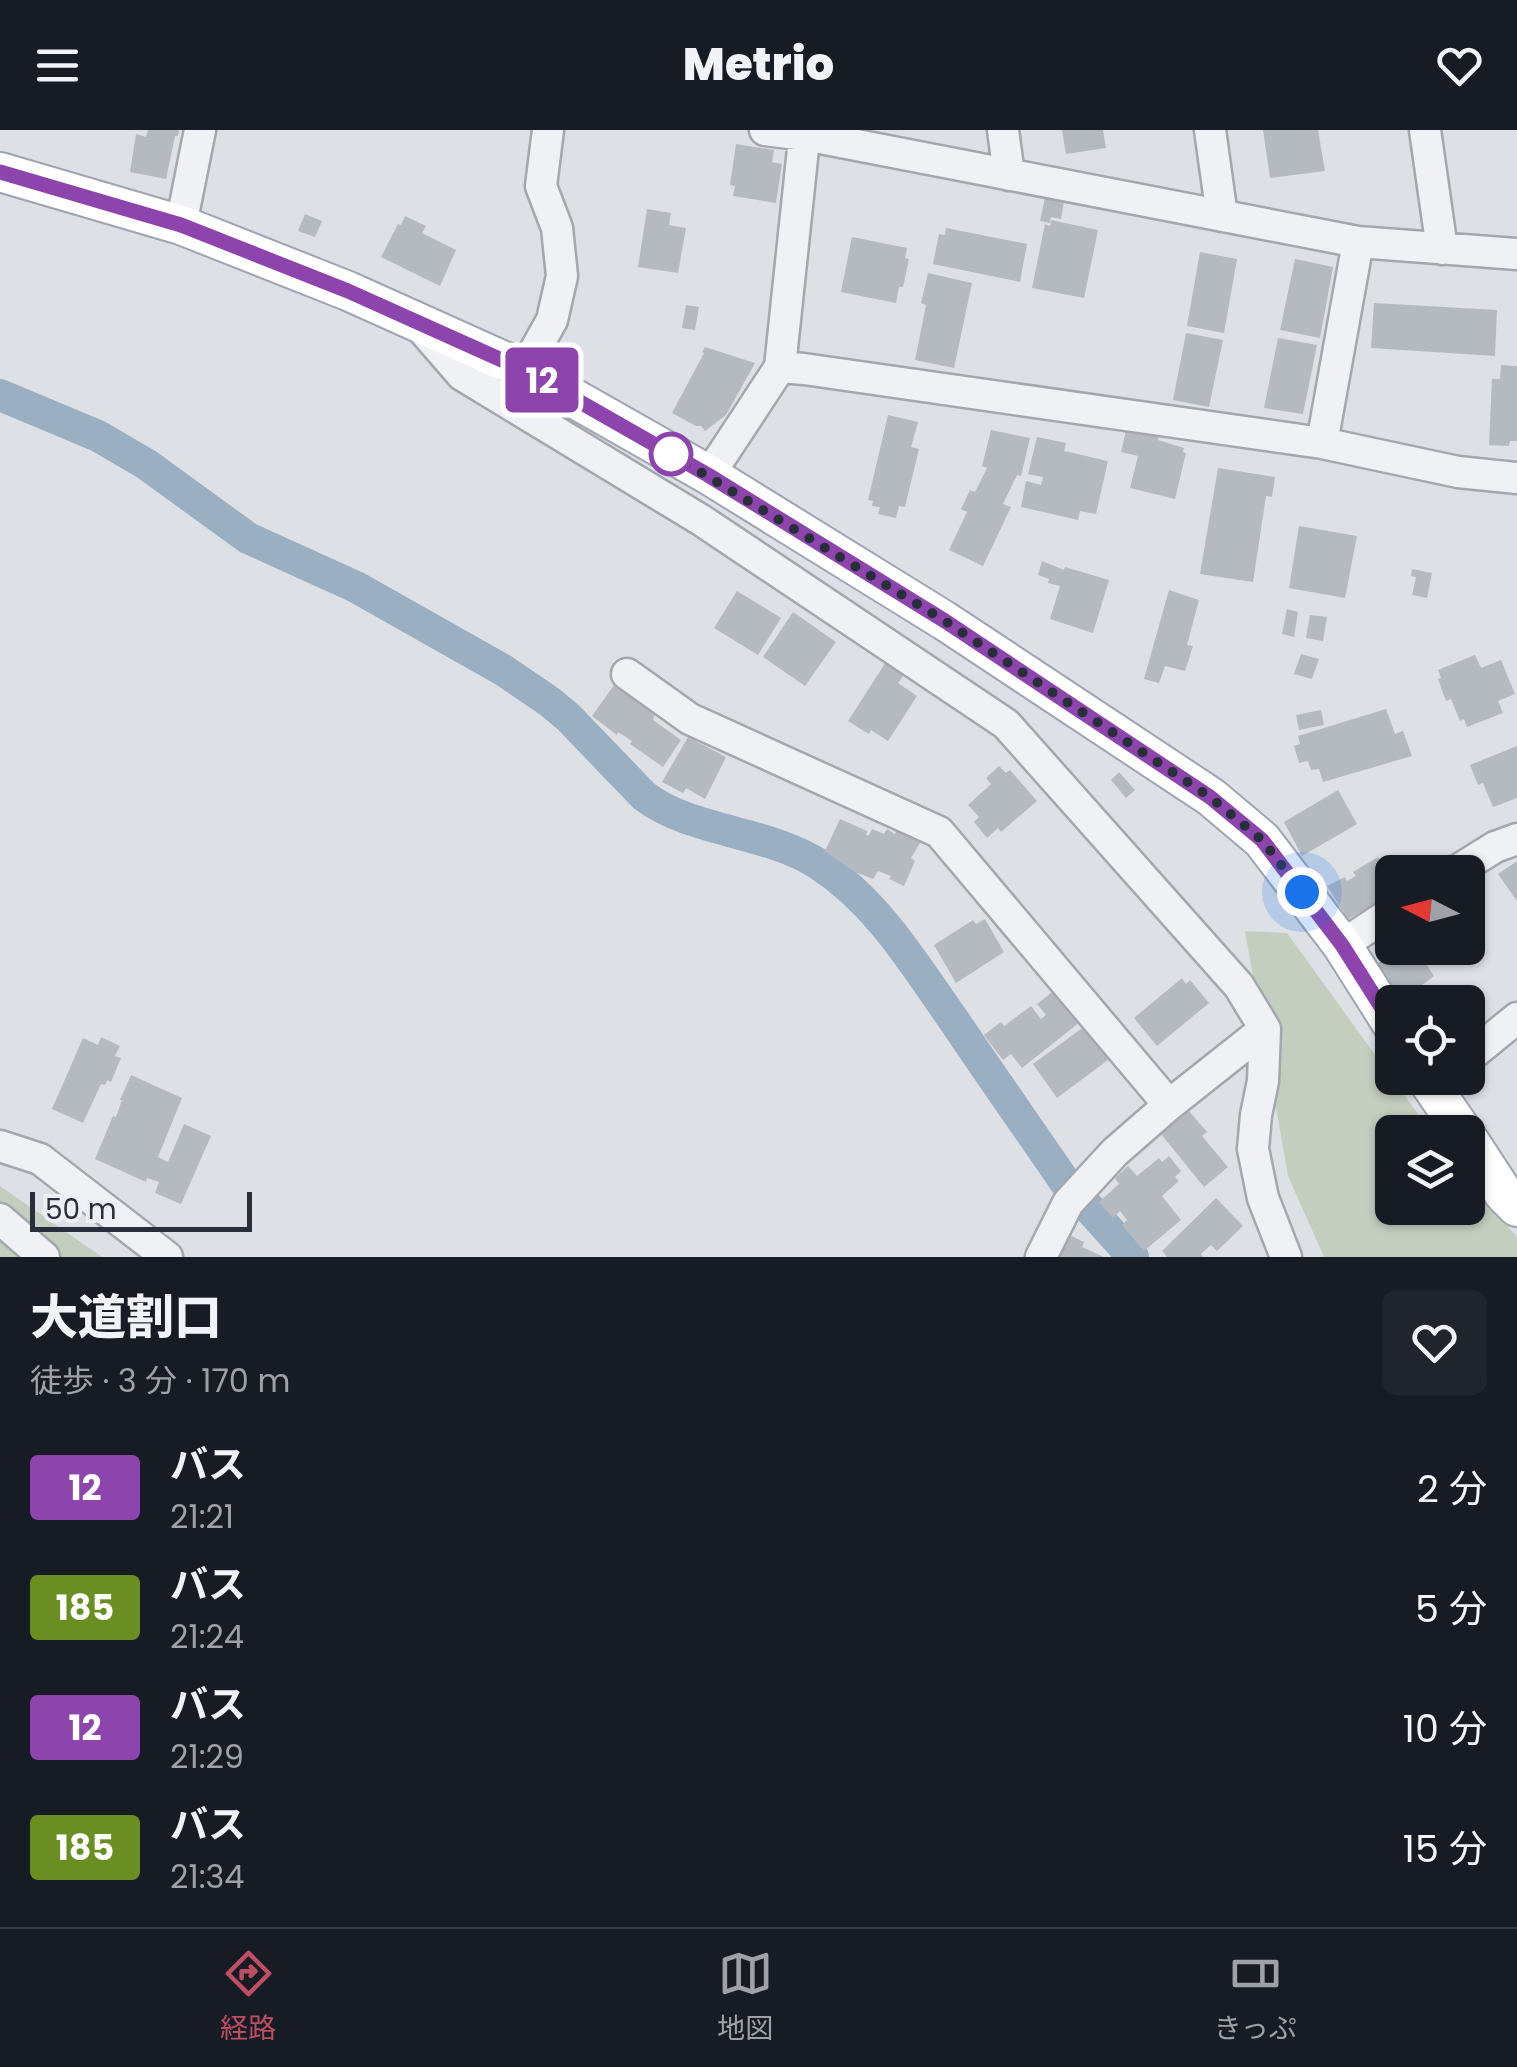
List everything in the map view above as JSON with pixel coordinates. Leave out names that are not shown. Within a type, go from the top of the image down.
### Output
[{"type":"main road","points":[[0,172],[181,225],[348,291],[524,370],[708,475],[945,621],[1210,797],[1262,840],[1342,945],[1375,997]]},
{"type":"main road","points":[[1485,1165],[1517,1207]]},
{"type":"street","points":[[181,225],[200,130]]},
{"type":"street","points":[[524,370],[552,320],[562,276],[557,228],[540,186],[548,130]]},
{"type":"street","points":[[765,130],[805,133],[1358,242],[1517,254]]},
{"type":"street","points":[[1003,130],[1009,175]]},
{"type":"street","points":[[1210,130],[1222,216]]},
{"type":"street","points":[[1425,130],[1442,249]]},
{"type":"street","points":[[708,475],[780,367],[805,133]]},
{"type":"street","points":[[1322,443],[1358,242]]},
{"type":"street","points":[[415,321],[462,374],[701,520],[1006,724],[1239,986],[1265,1029],[1263,1081],[1253,1149],[1263,1198],[1286,1257]]},
{"type":"street","points":[[780,367],[1322,443],[1458,472],[1517,478]]},
{"type":"street","points":[[627,674],[690,719],[939,832],[1169,1105]]},
{"type":"street","points":[[1482,855],[1517,839]]},
{"type":"street","points":[[1342,945],[1375,923]]},
{"type":"street","points":[[1485,1045],[1517,1018]]},
{"type":"street","points":[[1040,1257],[1068,1203],[1115,1152],[1265,1029]]},
{"type":"street","points":[[0,1146],[40,1159],[167,1257]]},
{"type":"street","points":[[0,1219],[44,1257]]},
{"type":"green space","points":[[1245,931],[1287,933],[1375,1055],[1375,1095],[1404,1095],[1419,1115],[1375,1115],[1375,1225],[1485,1225],[1485,1201],[1517,1237],[1517,1257],[1324,1257],[1288,1176]]},
{"type":"green space","points":[[0,1186],[102,1257],[0,1257]]},
{"type":"building","points":[[148,130],[179,130],[166,179],[130,172],[136,134],[146,137]]},
{"type":"building","points":[[1062,130],[1103,130],[1106,148],[1066,154]]},
{"type":"building","points":[[1263,130],[1318,130],[1325,171],[1270,178]]},
{"type":"building","points":[[736,144],[774,150],[772,162],[782,164],[776,203],[733,196],[735,186],[730,185]]},
{"type":"building","points":[[1045,198],[1064,201],[1061,219],[1040,221]]},
{"type":"building","points":[[647,209],[671,213],[669,225],[686,228],[678,273],[638,267]]},
{"type":"building","points":[[305,214],[322,221],[315,237],[298,231]]},
{"type":"building","points":[[405,216],[426,226],[422,233],[456,250],[440,286],[381,257]]},
{"type":"building","points":[[1051,220],[1098,230],[1084,298],[1032,288],[1045,224],[1050,226]]},
{"type":"building","points":[[946,228],[1027,244],[1020,282],[933,264],[939,234],[945,235]]},
{"type":"building","points":[[852,237],[907,248],[905,258],[909,259],[896,303],[841,292]]},
{"type":"building","points":[[1200,252],[1237,259],[1224,333],[1187,326]]},
{"type":"building","points":[[1295,259],[1333,267],[1320,338],[1280,330]]},
{"type":"building","points":[[928,273],[972,283],[954,368],[915,360]]},
{"type":"building","points":[[1374,303],[1497,310],[1495,356],[1371,348]]},
{"type":"building","points":[[686,305],[699,307],[695,330],[682,328]]},
{"type":"building","points":[[1186,333],[1223,340],[1209,407],[1173,400]]},
{"type":"building","points":[[1278,338],[1317,345],[1303,414],[1264,408]]},
{"type":"building","points":[[705,347],[755,363],[726,415],[705,431],[672,413]]},
{"type":"building","points":[[1501,365],[1517,366],[1517,441],[1510,441],[1509,446],[1489,445],[1492,379],[1500,379]]},
{"type":"building","points":[[888,415],[918,422],[911,447],[919,449],[905,507],[899,506],[896,518],[878,514],[880,507],[872,506],[873,501],[868,500]]},
{"type":"building","points":[[1127,426],[1160,434],[1158,440],[1184,448],[1175,499],[1130,488],[1138,456],[1121,452]]},
{"type":"building","points":[[991,430],[1030,438],[1021,476],[1017,475],[1003,504],[1011,507],[983,566],[949,550],[967,512],[961,509],[987,468],[982,466]]},
{"type":"building","points":[[1037,437],[1066,443],[1064,451],[1108,461],[1096,514],[1080,511],[1078,520],[1021,507],[1026,481],[1041,485],[1043,477],[1028,474]]},
{"type":"building","points":[[1218,468],[1275,477],[1272,497],[1266,496],[1253,582],[1200,574]]},
{"type":"building","points":[[1299,526],[1357,536],[1345,598],[1289,588]]},
{"type":"building","points":[[1042,561],[1109,580],[1093,633],[1050,619],[1060,586],[1038,575]]},
{"type":"building","points":[[1412,569],[1432,573],[1427,598],[1412,595],[1416,577],[1411,576]]},
{"type":"building","points":[[1169,590],[1199,600],[1187,645],[1193,646],[1185,671],[1165,666],[1159,683],[1144,679]]},
{"type":"building","points":[[737,591],[781,618],[758,655],[714,628]]},
{"type":"building","points":[[1287,609],[1298,612],[1294,637],[1282,634]]},
{"type":"building","points":[[793,612],[836,642],[805,686],[763,657]]},
{"type":"building","points":[[1310,615],[1327,617],[1323,641],[1306,638]]},
{"type":"building","points":[[1301,654],[1319,659],[1312,679],[1294,674]]},
{"type":"building","points":[[1475,655],[1481,668],[1501,660],[1515,694],[1498,701],[1503,713],[1467,727],[1464,719],[1460,721],[1451,699],[1446,701],[1438,670]]},
{"type":"building","points":[[886,662],[904,675],[898,683],[917,696],[888,741],[848,721]]},
{"type":"building","points":[[617,681],[657,709],[653,720],[681,740],[663,767],[630,744],[632,741],[592,716]]},
{"type":"building","points":[[1386,709],[1395,734],[1403,731],[1412,756],[1323,782],[1319,769],[1311,770],[1308,761],[1299,763],[1294,746],[1300,744],[1298,736]]},
{"type":"building","points":[[1321,710],[1324,725],[1299,730],[1296,715]]},
{"type":"building","points":[[688,737],[726,757],[705,799],[686,788],[683,793],[662,782]]},
{"type":"building","points":[[1517,746],[1517,798],[1493,807],[1470,765]]},
{"type":"building","points":[[999,766],[1006,773],[1010,770],[1037,801],[1001,832],[998,828],[987,838],[974,822],[979,817],[968,805],[991,784],[986,778]]},
{"type":"building","points":[[1119,772],[1135,790],[1126,798],[1111,780]]},
{"type":"building","points":[[1338,790],[1357,824],[1302,856],[1284,822]]},
{"type":"building","points":[[840,819],[867,831],[866,835],[872,829],[884,834],[887,829],[895,834],[899,827],[923,838],[911,858],[915,861],[904,886],[878,871],[873,879],[855,872],[825,851]]},
{"type":"building","points":[[1375,859],[1375,904],[1348,919],[1327,886],[1345,877],[1347,881],[1356,876],[1353,872]]},
{"type":"building","points":[[1517,861],[1517,901],[1498,874]]},
{"type":"building","points":[[985,919],[1004,952],[956,983],[934,945],[973,920],[976,924]]},
{"type":"building","points":[[1376,965],[1427,965],[1434,976],[1422,985],[1389,985]]},
{"type":"building","points":[[1182,978],[1186,984],[1190,980],[1209,1003],[1157,1046],[1134,1018]]},
{"type":"building","points":[[1056,989],[1080,1022],[1022,1068],[1011,1054],[1003,1060],[984,1035],[1031,1006],[1041,1019],[1046,1015],[1037,1004]]},
{"type":"building","points":[[1085,1026],[1108,1060],[1057,1098],[1033,1064]]},
{"type":"building","points":[[101,1037],[120,1046],[115,1056],[121,1058],[111,1082],[101,1084],[83,1123],[52,1109],[83,1038],[98,1045]]},
{"type":"building","points":[[131,1075],[182,1098],[158,1157],[168,1162],[184,1124],[211,1136],[181,1204],[155,1193],[159,1182],[147,1178],[146,1182],[95,1159]]},
{"type":"building","points":[[1189,1111],[1207,1132],[1202,1136],[1228,1167],[1204,1187],[1161,1134]]},
{"type":"building","points":[[1169,1156],[1181,1171],[1175,1177],[1179,1181],[1162,1196],[1181,1220],[1144,1251],[1122,1225],[1127,1220],[1120,1211],[1113,1218],[1099,1202],[1119,1184],[1115,1178],[1128,1166],[1137,1176],[1159,1158],[1162,1162]]},
{"type":"building","points":[[1216,1198],[1243,1226],[1217,1251],[1211,1245],[1201,1254],[1203,1257],[1167,1257],[1162,1251]]},
{"type":"building","points":[[1067,1234],[1084,1242],[1082,1247],[1104,1257],[1056,1257]]},
{"type":"waterway","points":[[0,395],[98,436],[146,464],[248,538],[356,587],[503,670],[569,718],[644,796],[663,808],[777,845],[820,865],[841,880],[909,956],[1065,1182]]},
{"type":"waterway","points":[[1080,1198],[1133,1257]]},
{"type":"bus line","name":"12","points":[[0,172],[181,225],[348,291],[524,370],[708,475],[945,621],[1210,797],[1262,840],[1342,945],[1375,997]]},
{"type":"route","points":[[671,454],[945,621],[1210,797],[1262,840],[1302,892]]}]
